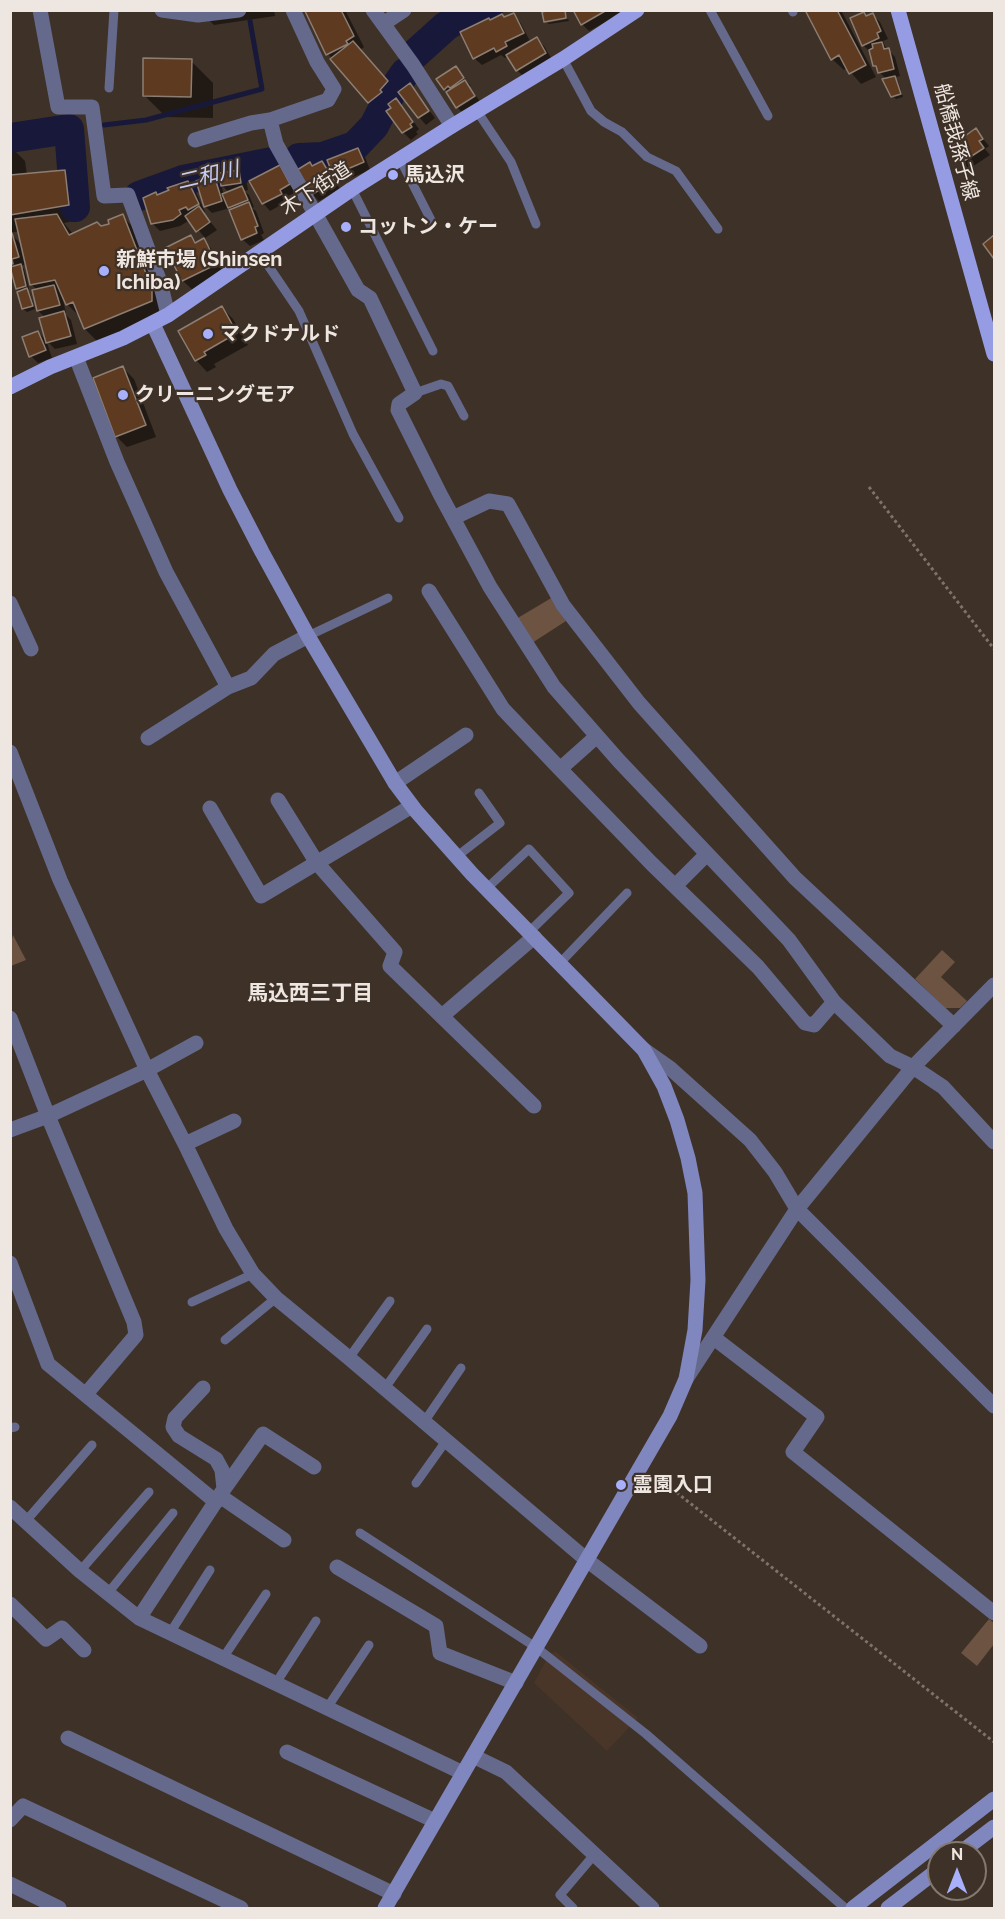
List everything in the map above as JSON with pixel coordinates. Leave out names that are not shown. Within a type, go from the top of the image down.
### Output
[{"type":"main road","name":"木下街道","points":[[10,387],[50,367],[153,324],[168,315],[352,189],[563,59],[637,10]]},
{"type":"main road","name":"船橋我孫子線","points":[[898,10],[991,330],[994,354]]},
{"type":"street","points":[[40,10],[58,107],[92,107],[104,196],[128,195],[160,282],[168,315]]},
{"type":"street","points":[[162,10],[198,15],[240,10]]},
{"type":"street","points":[[195,141],[251,123],[270,120],[328,100],[334,89],[317,62],[293,10]]},
{"type":"street","points":[[374,10],[452,126]]},
{"type":"street","points":[[383,24],[404,10]]},
{"type":"street","points":[[270,120],[276,144],[358,290],[370,298],[414,393],[399,404],[398,411],[490,587],[554,687],[597,736],[789,940],[834,1002],[890,1056],[913,1067],[943,1088],[994,1143]]},
{"type":"street","points":[[153,324],[230,490],[262,552],[308,636],[395,783],[412,806],[486,889],[644,1050],[672,1069],[750,1140],[775,1172],[797,1209],[994,1406]]},
{"type":"street","points":[[76,357],[117,462],[166,572],[228,687]]},
{"type":"street","points":[[453,518],[489,501],[508,504],[563,605],[639,703],[795,878],[954,1026]]},
{"type":"street","points":[[429,591],[503,709],[651,863],[758,968],[806,1023],[814,1025],[834,1002]]},
{"type":"street","points":[[10,603],[31,649]]},
{"type":"street","points":[[148,738],[228,687],[251,678],[274,654],[308,636]]},
{"type":"street","points":[[395,783],[466,735]]},
{"type":"street","points":[[560,769],[597,736]]},
{"type":"street","points":[[10,753],[60,880],[147,1070],[226,1229],[253,1274],[276,1298],[588,1561],[700,1646]]},
{"type":"street","points":[[278,800],[317,863],[395,952],[390,966],[534,1106]]},
{"type":"street","points":[[210,808],[261,896],[412,806]]},
{"type":"street","points":[[675,886],[707,854]]},
{"type":"street","points":[[442,1016],[531,934]]},
{"type":"street","points":[[385,1908],[588,1561],[670,1416],[686,1379],[797,1209],[913,1067],[994,985]]},
{"type":"street","points":[[10,1018],[48,1116],[134,1322],[136,1335],[86,1394]]},
{"type":"street","points":[[10,1130],[48,1116],[147,1070],[196,1042]]},
{"type":"street","points":[[644,1050],[664,1086],[677,1120],[688,1158],[694,1192],[698,1280],[695,1330],[686,1379]]},
{"type":"street","points":[[185,1144],[234,1121]]},
{"type":"street","points":[[10,1263],[48,1364],[220,1496],[284,1540]]},
{"type":"street","points":[[714,1338],[818,1417],[793,1452],[994,1613]]},
{"type":"street","points":[[203,1388],[175,1418],[173,1427],[179,1436],[216,1459],[222,1470],[220,1496]]},
{"type":"street","points":[[139,1618],[263,1434],[314,1467]]},
{"type":"street","points":[[10,1507],[80,1571],[139,1618],[463,1773]]},
{"type":"street","points":[[337,1567],[436,1626],[440,1653],[516,1683]]},
{"type":"street","points":[[10,1604],[46,1639],[62,1628],[84,1650]]},
{"type":"street","points":[[68,1738],[394,1894]]},
{"type":"street","points":[[287,1752],[435,1821]]},
{"type":"street","points":[[473,1756],[506,1772],[652,1908]]},
{"type":"street","points":[[853,1908],[994,1798]]},
{"type":"street","points":[[10,1820],[23,1806],[241,1908]]},
{"type":"street","points":[[976,1841],[994,1827]]},
{"type":"street","points":[[888,1908],[927,1878]]},
{"type":"street","points":[[10,1884],[59,1908]]},
{"type":"lane","points":[[109,88],[114,10]]},
{"type":"lane","points":[[710,10],[768,116]]},
{"type":"lane","points":[[563,59],[591,111],[604,122],[622,132],[647,157],[676,171],[718,229]]},
{"type":"lane","points":[[477,111],[511,162],[536,224]]},
{"type":"lane","points":[[400,159],[433,224]]},
{"type":"lane","points":[[352,189],[433,351]]},
{"type":"lane","points":[[259,252],[299,311],[354,435],[399,518]]},
{"type":"lane","points":[[414,393],[441,384],[448,386],[465,416]]},
{"type":"lane","points":[[308,636],[388,598]]},
{"type":"lane","points":[[456,857],[500,823],[478,794]]},
{"type":"lane","points":[[486,889],[529,849],[569,893],[531,934]]},
{"type":"lane","points":[[560,963],[627,893]]},
{"type":"lane","points":[[192,1302],[253,1274]]},
{"type":"lane","points":[[225,1340],[276,1298]]},
{"type":"lane","points":[[349,1358],[390,1301]]},
{"type":"lane","points":[[385,1388],[427,1329]]},
{"type":"lane","points":[[424,1422],[461,1368]]},
{"type":"lane","points":[[416,1483],[446,1440]]},
{"type":"lane","points":[[25,1522],[92,1445]]},
{"type":"lane","points":[[80,1571],[150,1492]]},
{"type":"lane","points":[[108,1593],[173,1513]]},
{"type":"lane","points":[[360,1533],[537,1647],[646,1734],[845,1908]]},
{"type":"lane","points":[[170,1633],[210,1570]]},
{"type":"lane","points":[[223,1658],[266,1594]]},
{"type":"lane","points":[[276,1683],[316,1621]]},
{"type":"lane","points":[[327,1708],[369,1645]]},
{"type":"lane","points":[[573,1908],[560,1896],[594,1855]]},
{"type":"path","points":[[869,487],[994,649]]},
{"type":"path","points":[[642,1466],[994,1742]]},
{"type":"shaded area","points":[[553,597],[566,621],[532,643],[516,619]]},
{"type":"shaded area","points":[[13,935],[26,960],[11,966],[11,943]]},
{"type":"shaded area","points":[[942,950],[955,962],[941,977],[967,1001],[960,1008],[945,1008],[915,979]]},
{"type":"shaded area","points":[[989,1619],[994,1623],[994,1644],[977,1666],[961,1653]]},
{"type":"shaded area","points":[[556,1652],[638,1718],[607,1751],[534,1683],[550,1653]]},
{"type":"building","points":[[341,10],[354,36],[346,41],[348,44],[326,55],[305,11]]},
{"type":"building","points":[[565,10],[566,18],[544,22],[542,12]]},
{"type":"building","points":[[573,10],[607,10],[581,25]]},
{"type":"building","points":[[805,10],[837,10],[866,65],[849,74],[839,55],[831,60]]},
{"type":"building","points":[[864,12],[866,16],[873,13],[881,31],[877,33],[879,38],[862,46],[850,18]]},
{"type":"building","points":[[514,13],[524,33],[505,42],[507,46],[496,52],[494,48],[473,59],[460,32],[489,18],[490,20],[502,14],[504,17]]},
{"type":"building","points":[[537,37],[546,53],[516,71],[506,55]]},
{"type":"building","points":[[353,41],[388,81],[380,90],[382,92],[368,103],[330,59]]},
{"type":"building","points":[[882,42],[884,49],[889,48],[894,69],[878,73],[876,66],[873,66],[869,50],[873,48],[872,44]]},
{"type":"building","points":[[143,58],[192,59],[191,97],[143,96]]},
{"type":"building","points":[[456,66],[464,78],[444,90],[436,79]]},
{"type":"building","points":[[895,76],[901,94],[891,97],[882,79]]},
{"type":"building","points":[[465,80],[475,96],[456,108],[446,92]]},
{"type":"building","points":[[410,83],[429,111],[418,118],[398,92]]},
{"type":"building","points":[[396,98],[413,122],[410,124],[412,127],[402,133],[386,111],[391,108],[388,104]]},
{"type":"building","points":[[976,128],[983,139],[979,141],[984,148],[961,163],[950,147]]},
{"type":"building","points":[[358,148],[364,162],[338,173],[336,169],[331,170],[327,160]]},
{"type":"building","points":[[322,161],[334,181],[311,195],[297,170],[310,162],[312,166]]},
{"type":"building","points":[[280,165],[290,184],[280,190],[282,194],[262,204],[249,181]]},
{"type":"building","points":[[65,170],[69,205],[10,215],[10,175]]},
{"type":"building","points":[[239,170],[241,183],[221,186],[219,173]]},
{"type":"building","points":[[214,175],[222,201],[204,207],[196,181]]},
{"type":"building","points":[[188,181],[199,204],[188,210],[186,207],[179,210],[181,214],[173,220],[151,224],[143,198],[156,192],[157,195],[169,190],[167,188]]},
{"type":"building","points":[[242,186],[248,200],[228,208],[222,194]]},
{"type":"building","points":[[249,202],[258,226],[255,227],[257,233],[241,240],[229,210]]},
{"type":"building","points":[[199,206],[210,222],[196,232],[185,216]]},
{"type":"building","points":[[57,214],[69,235],[97,222],[101,226],[109,224],[108,220],[123,214],[152,289],[152,301],[84,329],[73,302],[66,305],[55,280],[30,285],[15,219]]},
{"type":"building","points":[[10,233],[12,233],[19,257],[12,259],[13,264],[10,264]]},
{"type":"building","points":[[191,235],[195,243],[204,238],[217,264],[182,281],[165,248]]},
{"type":"building","points":[[994,235],[994,259],[983,244]]},
{"type":"building","points":[[21,264],[26,286],[16,289],[10,267]]},
{"type":"building","points":[[54,285],[60,305],[37,311],[32,290]]},
{"type":"building","points":[[27,288],[33,306],[22,309],[17,292]]},
{"type":"building","points":[[222,306],[237,333],[204,352],[206,355],[195,361],[178,331]]},
{"type":"building","points":[[64,311],[71,336],[46,343],[39,318]]},
{"type":"building","points":[[38,331],[46,350],[29,357],[22,337]]},
{"type":"building","points":[[123,366],[146,425],[115,437],[93,378]]},
{"type":"waterway","name":"二和川","points":[[415,54],[446,26],[461,17],[488,10]]},
{"type":"waterway","points":[[104,125],[146,120],[262,89],[250,21]]},
{"type":"waterway","name":"二和川","points":[[299,158],[323,157],[355,146],[374,126],[391,93],[405,73]]},
{"type":"waterway","name":"二和川","points":[[10,138],[69,129],[75,207]]},
{"type":"waterway","name":"二和川","points":[[139,196],[183,180],[277,161]]},
{"type":"place","name":"馬込沢","points":[[393,175]]},
{"type":"place","name":"コットン・ケー","points":[[346,227]]},
{"type":"place","name":"新鮮市場 (Shinsen Ichiba)","points":[[104,271]]},
{"type":"place","name":"マクドナルド","points":[[208,334]]},
{"type":"place","name":"クリーニングモア","points":[[123,395]]},
{"type":"place","name":"霊園入口","points":[[621,1485]]},
{"type":"district","name":"馬込西三丁目","points":[[310,994]]}]
